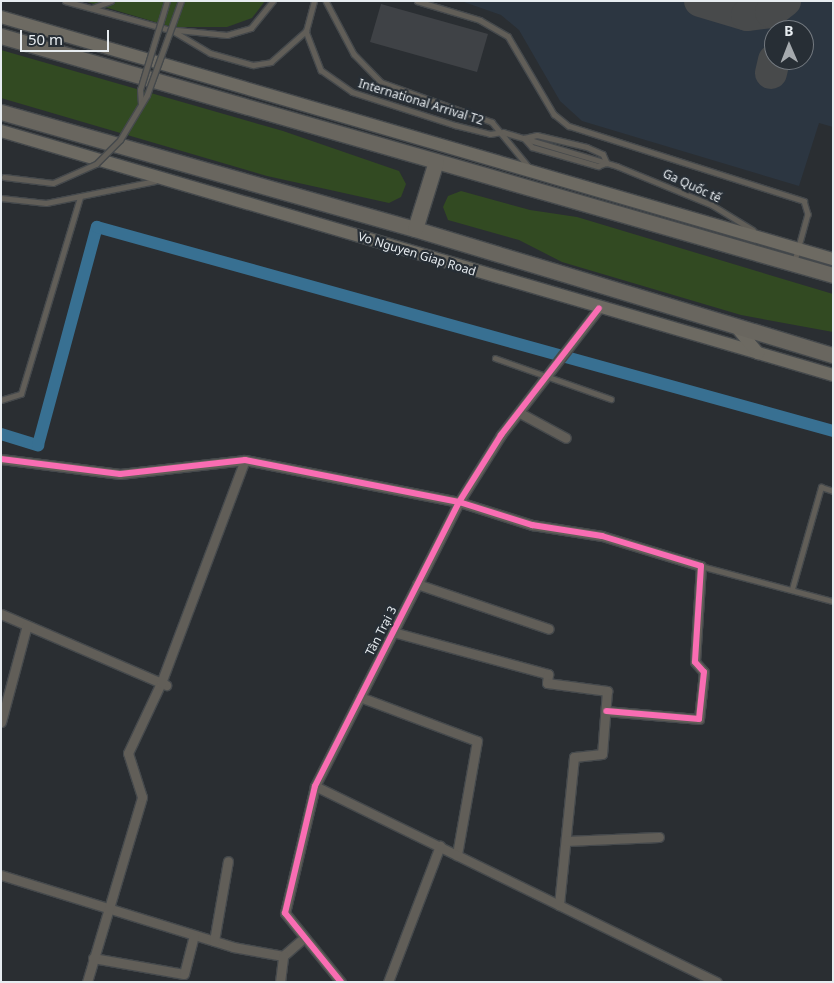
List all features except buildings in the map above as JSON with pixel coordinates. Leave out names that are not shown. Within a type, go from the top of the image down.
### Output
[{"type":"highway","points":[[1,36],[436,161],[791,257],[833,275]]},
{"type":"highway","name":"Vo Nguyen Giap Road","points":[[1,112],[415,229],[737,328],[833,355]]},
{"type":"highway","points":[[1,122],[78,134]]},
{"type":"highway","points":[[415,229],[436,161]]},
{"type":"main road","points":[[1,17],[764,238],[791,257],[833,259]]},
{"type":"main road","name":"Vo Nguyen Giap Road","points":[[1,131],[599,308],[833,375]]},
{"type":"main road","points":[[764,238],[791,257]]},
{"type":"main road","points":[[737,328],[758,353]]},
{"type":"street","name":"Tân Trại 3","points":[[341,982],[333,966],[304,938],[285,913],[315,786],[459,502],[520,413],[550,377],[599,308]]},
{"type":"street","points":[[520,413],[566,438]]},
{"type":"street","points":[[1,459],[120,474],[246,460],[459,502],[532,525],[602,536],[701,566],[695,662],[704,672],[699,719],[606,711]]},
{"type":"street","points":[[87,982],[106,910],[142,797],[128,753],[164,684],[246,460]]},
{"type":"street","points":[[417,584],[549,629]]},
{"type":"street","points":[[1,614],[164,684]]},
{"type":"street","points":[[1,722],[27,625]]},
{"type":"street","points":[[393,632],[548,674],[547,683],[608,691],[602,754],[574,757],[559,904]]},
{"type":"street","points":[[360,697],[477,741],[457,855]]},
{"type":"street","points":[[315,786],[717,982]]},
{"type":"street","points":[[566,841],[659,837]]},
{"type":"street","points":[[388,982],[440,846]]},
{"type":"street","points":[[214,941],[228,861]]},
{"type":"street","points":[[1,874],[106,910],[214,941],[283,956]]},
{"type":"street","points":[[93,958],[184,974],[194,935]]},
{"type":"street","points":[[280,982],[283,956],[304,938]]},
{"type":"lane","points":[[65,1],[170,30],[227,35],[252,28],[273,1]]},
{"type":"lane","points":[[91,8],[111,1]]},
{"type":"lane","points":[[141,104],[140,90],[167,1]]},
{"type":"lane","points":[[3,176],[52,183],[96,164],[120,140],[141,104],[181,1]]},
{"type":"lane","points":[[170,30],[210,53],[253,64],[283,55],[306,32],[314,1]]},
{"type":"lane","points":[[326,1],[368,72],[405,94],[492,122],[503,132],[532,170]]},
{"type":"lane","points":[[417,1],[480,20],[508,36],[554,114],[569,126],[804,201],[808,214],[791,257]]},
{"type":"lane","name":"International Arrival T2","points":[[306,32],[321,70],[352,92],[472,130],[503,132]]},
{"type":"lane","name":"Ga Quốc tế","points":[[503,132],[524,138],[537,135],[587,147],[602,154],[607,162],[712,205],[764,238]]},
{"type":"lane","name":"Ga Quốc tế","points":[[524,138],[532,147],[598,166],[607,162]]},
{"type":"lane","points":[[1,198],[37,203],[80,197],[163,179]]},
{"type":"lane","points":[[1,400],[21,394],[80,197]]},
{"type":"lane","points":[[496,358],[612,399]]},
{"type":"lane","points":[[792,589],[821,487],[833,491]]},
{"type":"lane","points":[[701,566],[833,601]]},
{"type":"shaded area","points":[[461,1],[833,1],[833,127],[819,123],[799,186],[582,121],[560,101],[519,30],[501,15]]},
{"type":"green space","points":[[84,1],[265,1],[252,18],[227,27],[172,27]]},
{"type":"green space","points":[[1,50],[283,131],[399,171],[406,184],[401,197],[389,203],[267,176],[1,98]]},
{"type":"green space","points":[[461,191],[530,210],[577,217],[833,294],[833,332],[741,315],[562,262],[519,240],[448,220],[443,207],[448,196]]},
{"type":"waterway","points":[[1,434],[38,445],[97,227],[833,431]]},
{"type":"taxiway","points":[[700,1],[747,15],[771,12],[785,1]]},
{"type":"cycle path","points":[[341,982],[285,913],[315,786],[459,502],[501,435],[599,308]]},
{"type":"cycle path","points":[[1,459],[120,474],[245,460],[459,502],[532,525],[602,536],[701,566],[695,662],[704,672],[699,719],[606,711]]}]
